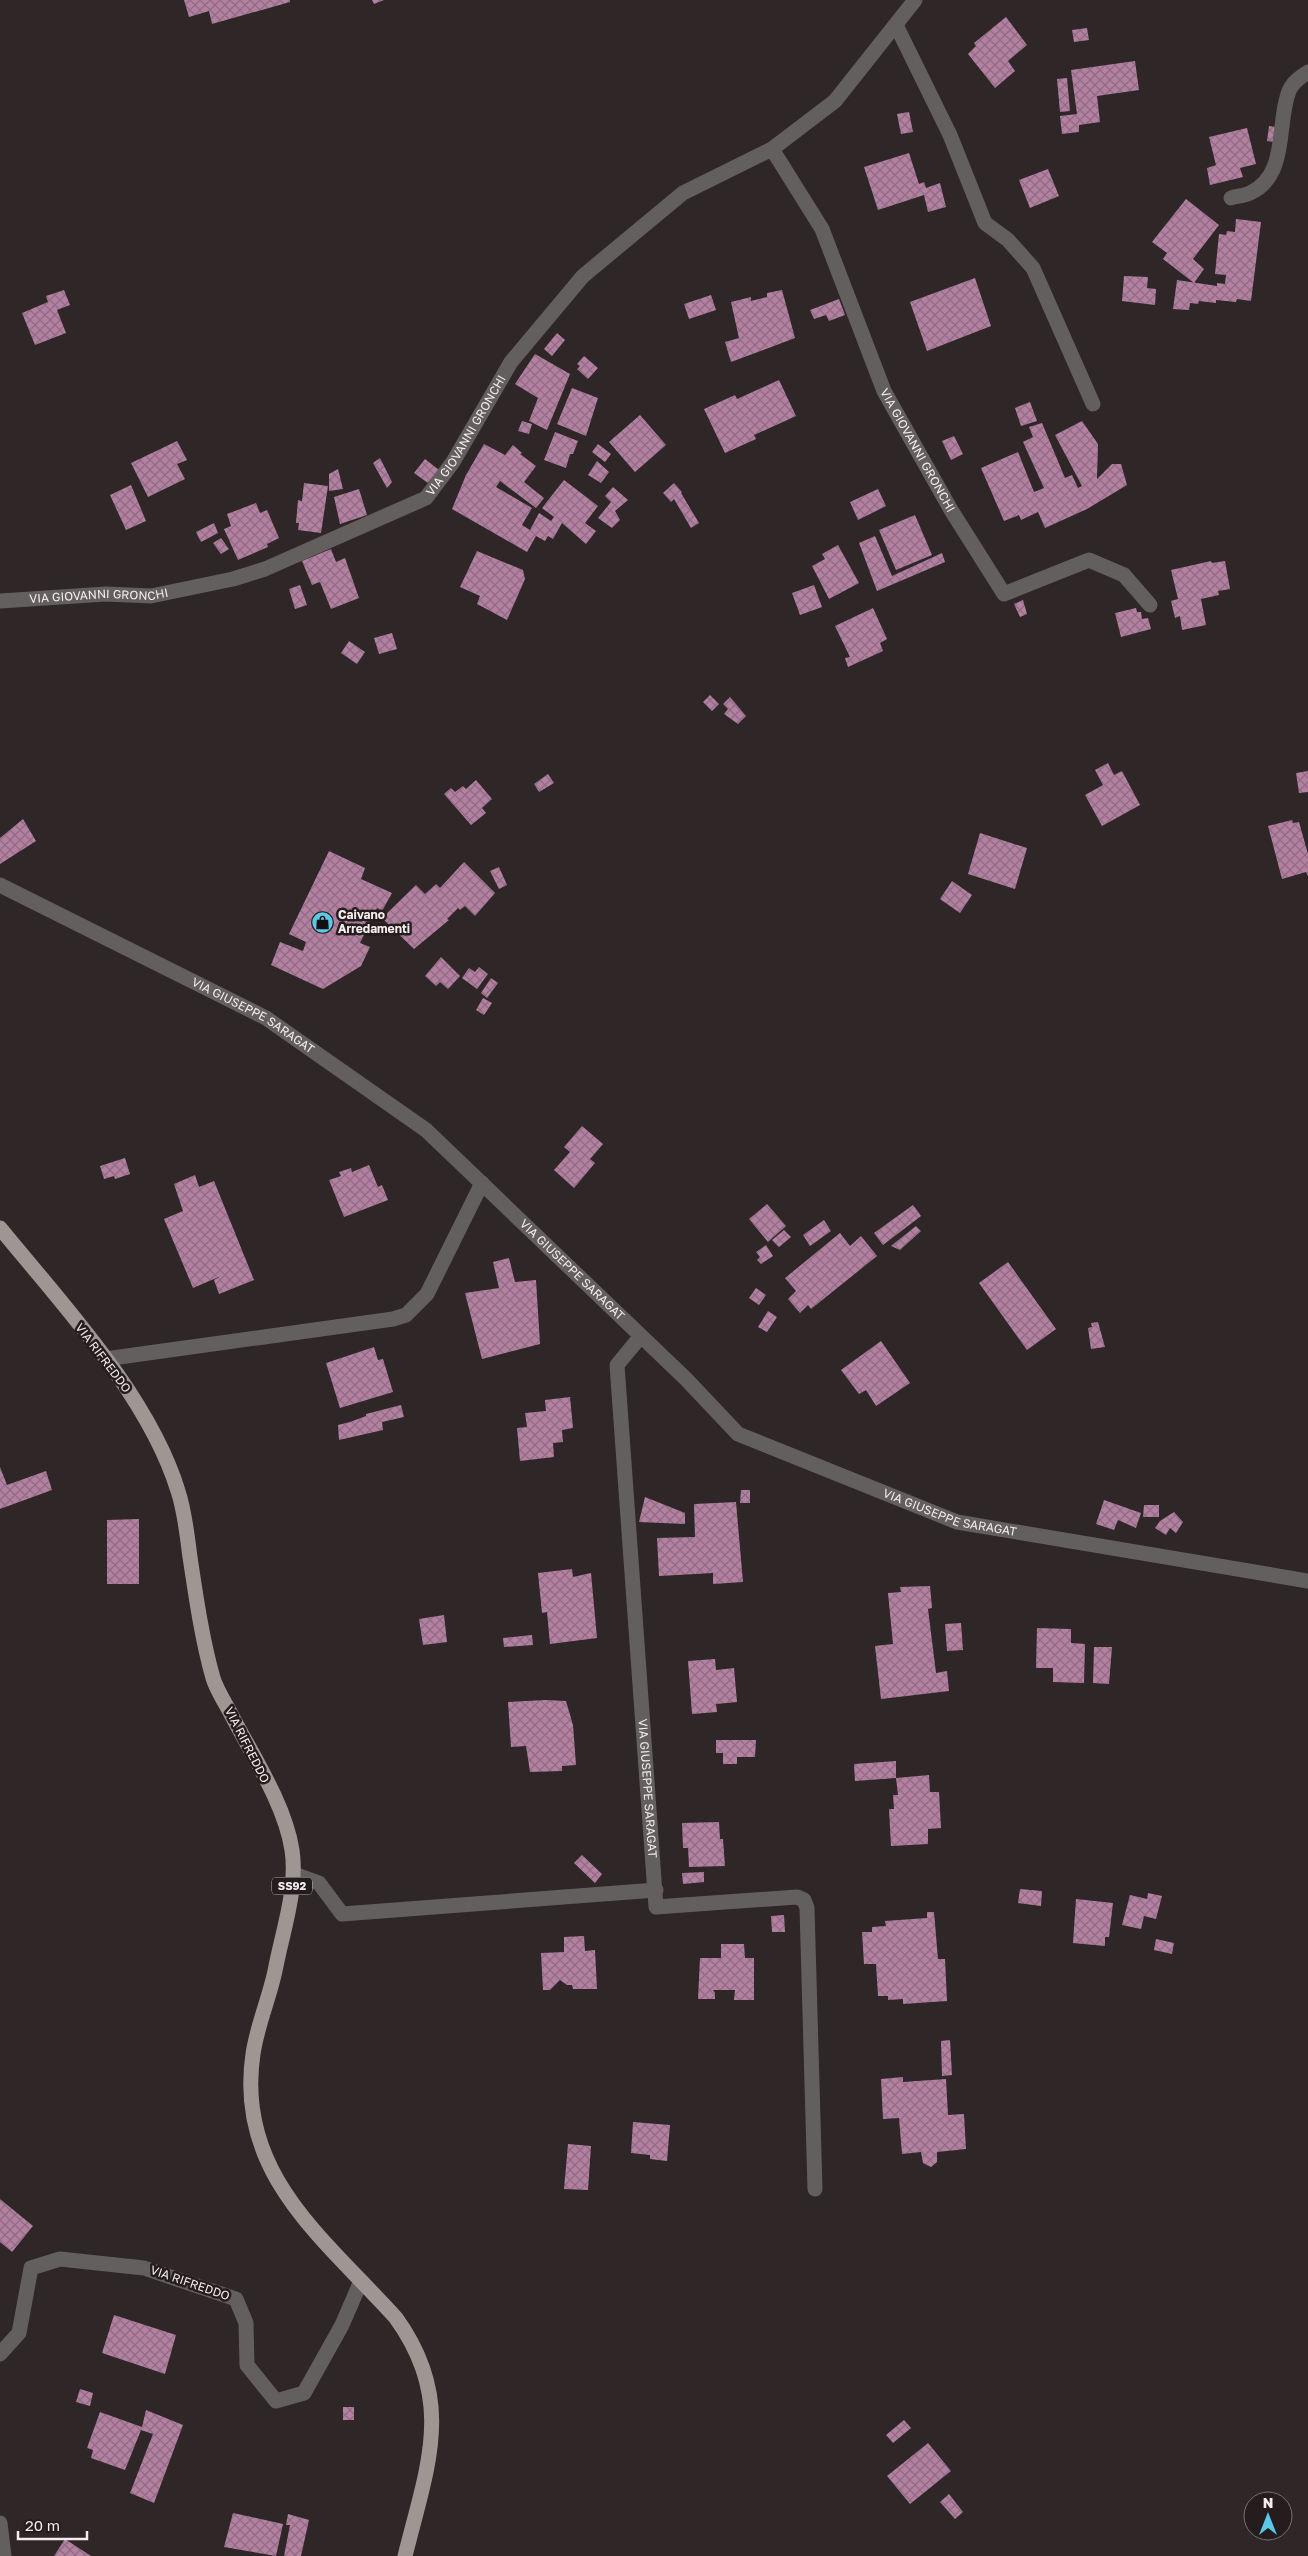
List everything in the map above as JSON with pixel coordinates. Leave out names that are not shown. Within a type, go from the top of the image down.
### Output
[{"type":"main road","name":"VIA RIFREDDO","points":[[0,1228],[105,1359],[138,1404],[179,1491],[196,1601],[214,1680],[279,1808],[292,1848],[294,1874],[270,1996],[253,2053],[251,2096],[260,2140],[276,2179],[301,2218],[389,2310],[407,2333],[424,2369],[432,2409],[431,2450],[404,2556]]},
{"type":"street","name":"VIA GIOVANNI GRONCHI","points":[[0,601],[106,594],[151,596],[233,578],[265,569],[426,498],[454,462],[511,362],[583,276],[683,193],[772,149],[835,101],[915,0]]},
{"type":"street","points":[[896,25],[950,135],[984,223],[1008,240],[1033,268],[1093,404]]},
{"type":"street","points":[[1231,198],[1250,193],[1267,179],[1278,158],[1289,92],[1297,80],[1308,72]]},
{"type":"street","name":"VIA GIOVANNI GRONCHI","points":[[772,149],[822,229],[884,391],[951,510],[1004,594],[1089,560],[1124,575],[1150,605]]},
{"type":"street","name":"VIA GIUSEPPE SARAGAT","points":[[0,885],[266,1018],[426,1130],[641,1336],[738,1434],[957,1522],[1308,1581]]},
{"type":"street","points":[[105,1359],[393,1319],[406,1314],[427,1294],[482,1183]]},
{"type":"street","name":"VIA GIUSEPPE SARAGAT","points":[[641,1336],[617,1365],[656,1907],[797,1897],[804,1900],[807,1908],[815,2189]]},
{"type":"street","points":[[294,1874],[318,1883],[342,1914],[656,1890]]},
{"type":"street","name":"VIA RIFREDDO","points":[[0,2354],[19,2333],[30,2268],[60,2260],[144,2268],[236,2299],[246,2323],[247,2365],[276,2401],[304,2393],[342,2325],[361,2281]]},
{"type":"street","points":[[0,2524],[4,2556]]},
{"type":"building","points":[[184,0],[290,0],[290,2],[212,24],[209,11],[189,17]]},
{"type":"building","points":[[372,0],[384,0],[374,4]]},
{"type":"building","points":[[1006,17],[1027,45],[1008,61],[1015,71],[995,88],[968,54],[976,46],[974,43]]},
{"type":"building","points":[[1087,28],[1089,40],[1074,42],[1072,30]]},
{"type":"building","points":[[1135,61],[1139,90],[1097,96],[1100,122],[1079,125],[1079,132],[1062,134],[1060,116],[1077,114],[1071,70]]},
{"type":"building","points":[[1067,78],[1070,111],[1060,112],[1057,79]]},
{"type":"building","points":[[909,112],[913,132],[901,134],[897,114]]},
{"type":"building","points":[[1269,126],[1277,127],[1275,142],[1267,141]]},
{"type":"building","points":[[1247,128],[1256,164],[1240,168],[1243,177],[1210,185],[1207,168],[1216,165],[1209,137]]},
{"type":"building","points":[[909,153],[919,184],[924,182],[926,188],[940,183],[946,207],[928,212],[924,195],[878,210],[864,167]]},
{"type":"building","points":[[1048,169],[1059,196],[1030,208],[1019,180]]},
{"type":"building","points":[[1186,199],[1219,225],[1193,259],[1204,269],[1194,283],[1163,259],[1167,253],[1152,242]]},
{"type":"building","points":[[1236,219],[1261,222],[1251,301],[1237,299],[1236,302],[1216,300],[1216,303],[1199,301],[1198,304],[1190,303],[1189,310],[1173,309],[1177,280],[1217,286],[1217,283],[1225,284],[1226,275],[1215,274],[1219,234],[1226,235],[1227,231],[1235,232]]},
{"type":"building","points":[[1124,276],[1148,277],[1147,288],[1156,289],[1155,305],[1122,301]]},
{"type":"building","points":[[975,278],[991,326],[927,351],[910,302]]},
{"type":"building","points":[[64,290],[70,305],[57,310],[66,333],[35,345],[22,313],[48,302],[46,296]]},
{"type":"building","points":[[782,290],[795,338],[731,362],[725,342],[739,338],[731,302],[751,297],[751,301],[767,297],[767,293]]},
{"type":"building","points":[[711,295],[716,310],[689,319],[684,304]]},
{"type":"building","points":[[839,299],[845,315],[829,321],[826,315],[814,319],[810,310]]},
{"type":"building","points":[[557,333],[565,340],[552,356],[544,349]]},
{"type":"building","points":[[535,354],[570,374],[547,430],[529,421],[538,398],[515,384]]},
{"type":"building","points":[[584,356],[598,368],[588,379],[577,369],[580,366],[577,364]]},
{"type":"building","points":[[779,380],[796,416],[754,435],[756,439],[725,453],[704,409],[735,395],[737,399]]},
{"type":"building","points":[[572,388],[598,398],[586,436],[557,424]]},
{"type":"building","points":[[1030,402],[1037,421],[1021,426],[1015,408]]},
{"type":"building","points":[[640,415],[666,445],[635,472],[609,442]]},
{"type":"building","points":[[522,421],[532,424],[529,434],[518,431]]},
{"type":"building","points":[[1082,421],[1098,444],[1097,479],[1112,464],[1121,464],[1127,485],[1087,509],[1045,528],[1038,512],[1021,520],[1019,515],[1004,521],[981,468],[1018,452],[1034,492],[1044,488],[1023,442],[1033,437],[1029,427],[1042,423],[1065,478],[1072,475],[1078,488],[1082,486],[1055,435]]},
{"type":"building","points":[[555,432],[578,441],[573,454],[570,454],[566,468],[544,460]]},
{"type":"building","points":[[954,436],[963,454],[951,460],[942,441]]},
{"type":"building","points":[[177,441],[187,460],[177,464],[185,479],[148,497],[131,463]]},
{"type":"building","points":[[484,444],[505,455],[513,445],[522,453],[520,454],[536,466],[524,482],[544,498],[536,508],[500,481],[496,487],[532,508],[522,525],[530,530],[539,513],[551,521],[554,517],[542,508],[564,480],[598,506],[585,523],[596,531],[586,544],[562,523],[553,539],[548,536],[545,541],[536,536],[527,552],[452,509],[466,475]]},
{"type":"building","points":[[598,444],[611,454],[605,462],[592,452]]},
{"type":"building","points":[[380,458],[392,482],[387,488],[373,463]]},
{"type":"building","points":[[425,459],[439,470],[428,483],[414,473]]},
{"type":"building","points":[[597,461],[609,472],[601,483],[588,475]]},
{"type":"building","points":[[338,469],[343,489],[329,491],[329,474]]},
{"type":"building","points":[[304,483],[328,486],[321,533],[298,530],[299,523],[296,523],[298,500],[302,501]]},
{"type":"building","points":[[674,483],[682,492],[699,523],[691,528],[674,499],[671,502],[663,493]]},
{"type":"building","points":[[131,485],[146,521],[126,530],[110,495]]},
{"type":"building","points":[[613,487],[628,500],[615,511],[620,520],[612,528],[598,518],[611,502],[605,496]]},
{"type":"building","points":[[359,489],[367,515],[340,524],[334,497]]},
{"type":"building","points":[[878,489],[886,506],[858,520],[850,502]]},
{"type":"building","points":[[256,503],[260,513],[267,510],[279,538],[267,544],[268,547],[238,560],[224,529],[231,526],[227,514]]},
{"type":"building","points":[[915,515],[932,555],[896,570],[879,530]]},
{"type":"building","points":[[214,523],[218,533],[201,542],[196,532]]},
{"type":"building","points":[[875,536],[892,576],[942,553],[945,562],[877,591],[859,543]]},
{"type":"building","points":[[221,538],[229,549],[221,554],[213,543]]},
{"type":"building","points":[[838,545],[859,583],[829,599],[812,566],[825,559],[822,554]]},
{"type":"building","points":[[331,549],[336,562],[345,558],[359,598],[331,609],[320,582],[312,585],[302,561]]},
{"type":"building","points":[[477,551],[523,570],[525,579],[507,620],[477,604],[480,596],[460,587]]},
{"type":"building","points":[[1211,561],[1212,563],[1225,561],[1230,589],[1218,591],[1219,595],[1201,599],[1206,625],[1182,630],[1180,616],[1175,618],[1171,601],[1178,599],[1171,570]]},
{"type":"building","points":[[300,585],[307,605],[295,609],[289,589]]},
{"type":"building","points":[[814,585],[822,607],[800,615],[792,593]]},
{"type":"building","points":[[1023,600],[1027,614],[1020,617],[1014,604]]},
{"type":"building","points":[[873,608],[887,639],[880,643],[883,651],[848,667],[845,658],[850,657],[835,626]]},
{"type":"building","points":[[1136,608],[1137,612],[1141,612],[1142,619],[1148,618],[1151,629],[1121,637],[1115,613]]},
{"type":"building","points":[[392,633],[397,649],[379,654],[374,638]]},
{"type":"building","points":[[349,641],[365,652],[357,664],[341,653]]},
{"type":"building","points":[[710,695],[719,704],[712,711],[703,702]]},
{"type":"building","points":[[730,697],[746,716],[738,724],[724,714],[728,709],[723,704]]},
{"type":"building","points":[[1108,763],[1114,775],[1122,771],[1140,805],[1102,826],[1085,795],[1103,785],[1095,770]]},
{"type":"building","points":[[1308,771],[1308,792],[1299,793],[1296,773]]},
{"type":"building","points":[[548,774],[554,783],[539,792],[534,784]]},
{"type":"building","points":[[476,780],[492,799],[482,808],[486,813],[471,825],[444,794],[451,788],[455,792],[463,786],[466,789]]},
{"type":"building","points":[[23,819],[36,841],[0,864],[0,838]]},
{"type":"building","points":[[1292,820],[1293,823],[1299,822],[1308,854],[1308,876],[1306,872],[1282,879],[1268,826]]},
{"type":"building","points":[[980,833],[1027,848],[1015,889],[968,874]]},
{"type":"building","points":[[329,851],[365,868],[361,879],[392,893],[382,911],[377,908],[360,943],[370,947],[361,966],[323,989],[271,965],[280,942],[303,951],[306,942],[289,934]]},
{"type":"building","points":[[464,862],[495,893],[475,916],[465,906],[460,910],[458,908],[447,919],[449,920],[414,949],[382,918],[416,885],[425,894],[436,884],[440,888]]},
{"type":"building","points":[[499,867],[507,885],[499,889],[490,871]]},
{"type":"building","points":[[952,881],[972,895],[960,913],[940,899]]},
{"type":"building","points":[[441,957],[460,976],[448,989],[440,982],[436,986],[425,976]]},
{"type":"building","points":[[479,967],[488,974],[477,989],[462,978],[469,968],[475,972]]},
{"type":"building","points":[[491,978],[498,983],[487,998],[481,993]]},
{"type":"building","points":[[483,998],[492,1003],[484,1015],[476,1010]]},
{"type":"building","points":[[582,1126],[603,1144],[590,1159],[595,1163],[574,1188],[554,1170],[570,1152],[564,1147]]},
{"type":"building","points":[[125,1158],[130,1174],[115,1179],[114,1176],[104,1179],[100,1166]]},
{"type":"building","points":[[369,1165],[378,1187],[382,1185],[388,1200],[344,1217],[329,1180],[341,1176],[339,1172],[351,1168],[352,1172]]},
{"type":"building","points":[[195,1175],[199,1187],[214,1181],[254,1280],[219,1294],[214,1280],[221,1276],[193,1288],[164,1219],[183,1211],[174,1184]]},
{"type":"building","points":[[767,1204],[786,1226],[768,1242],[749,1219]]},
{"type":"building","points":[[913,1205],[921,1216],[883,1245],[874,1233]]},
{"type":"building","points":[[824,1220],[831,1231],[810,1246],[803,1235]]},
{"type":"building","points":[[916,1226],[921,1231],[900,1250],[891,1246]]},
{"type":"building","points":[[784,1230],[791,1237],[779,1247],[772,1240]]},
{"type":"building","points":[[840,1233],[850,1246],[861,1236],[877,1256],[811,1309],[808,1305],[800,1313],[788,1299],[796,1291],[785,1278]]},
{"type":"building","points":[[766,1245],[773,1256],[761,1264],[757,1260],[760,1257],[756,1252]]},
{"type":"building","points":[[509,1258],[515,1282],[536,1280],[540,1344],[482,1359],[465,1293],[499,1288],[493,1262]]},
{"type":"building","points":[[1008,1262],[1056,1329],[1027,1350],[979,1283]]},
{"type":"building","points":[[756,1288],[766,1295],[759,1305],[749,1298]]},
{"type":"building","points":[[768,1311],[777,1317],[767,1332],[758,1327]]},
{"type":"building","points":[[1098,1322],[1105,1347],[1091,1349],[1088,1328],[1092,1327],[1091,1323]]},
{"type":"building","points":[[881,1341],[910,1383],[876,1406],[866,1390],[859,1394],[841,1370]]},
{"type":"building","points":[[374,1347],[378,1360],[383,1359],[393,1392],[340,1408],[326,1363]]},
{"type":"building","points":[[570,1397],[573,1428],[562,1430],[563,1442],[553,1443],[554,1457],[520,1461],[517,1428],[527,1427],[525,1413],[546,1411],[545,1400]]},
{"type":"building","points":[[401,1405],[404,1417],[382,1422],[383,1430],[339,1440],[338,1425],[366,1416],[366,1414]]},
{"type":"building","points":[[0,1467],[7,1485],[46,1471],[52,1490],[0,1509]]},
{"type":"building","points":[[741,1490],[750,1490],[750,1503],[740,1503]]},
{"type":"building","points":[[645,1497],[685,1513],[685,1524],[639,1522]]},
{"type":"building","points":[[1104,1500],[1141,1513],[1136,1528],[1118,1520],[1114,1530],[1096,1524]]},
{"type":"building","points":[[736,1502],[743,1582],[713,1584],[713,1573],[659,1576],[657,1538],[695,1537],[694,1504]]},
{"type":"building","points":[[1144,1505],[1159,1505],[1159,1517],[1143,1517]]},
{"type":"building","points":[[1174,1512],[1183,1522],[1176,1533],[1170,1528],[1166,1535],[1155,1528],[1160,1521]]},
{"type":"building","points":[[139,1519],[139,1584],[107,1584],[107,1520]]},
{"type":"building","points":[[572,1569],[573,1577],[591,1573],[597,1638],[550,1644],[547,1612],[542,1613],[538,1573]]},
{"type":"building","points":[[930,1586],[932,1608],[928,1609],[936,1673],[947,1671],[949,1691],[881,1699],[875,1646],[893,1644],[888,1593],[901,1592],[900,1587]]},
{"type":"building","points":[[444,1615],[447,1642],[423,1645],[419,1619]]},
{"type":"building","points":[[961,1623],[963,1650],[947,1651],[945,1624]]},
{"type":"building","points":[[1037,1628],[1071,1629],[1071,1643],[1085,1644],[1084,1683],[1053,1682],[1053,1668],[1036,1668]]},
{"type":"building","points":[[532,1635],[533,1645],[504,1647],[503,1638]]},
{"type":"building","points":[[1094,1647],[1112,1647],[1109,1684],[1093,1683]]},
{"type":"building","points":[[715,1659],[716,1670],[734,1668],[737,1702],[716,1704],[717,1712],[692,1714],[688,1661]]},
{"type":"building","points":[[566,1701],[573,1725],[576,1765],[562,1766],[562,1771],[530,1772],[526,1746],[511,1747],[508,1702]]},
{"type":"building","points":[[716,1740],[756,1740],[755,1757],[737,1757],[737,1764],[723,1764],[723,1753],[716,1753]]},
{"type":"building","points":[[896,1761],[896,1778],[855,1781],[854,1764]]},
{"type":"building","points":[[929,1775],[930,1792],[939,1792],[941,1828],[928,1829],[928,1844],[891,1846],[889,1809],[894,1809],[893,1795],[898,1795],[896,1778]]},
{"type":"building","points":[[719,1822],[720,1839],[723,1839],[725,1866],[689,1867],[688,1848],[683,1848],[682,1823]]},
{"type":"building","points":[[582,1855],[602,1874],[595,1883],[574,1863]]},
{"type":"building","points":[[704,1872],[704,1882],[683,1884],[682,1873]]},
{"type":"building","points":[[1020,1889],[1042,1891],[1041,1906],[1018,1903]]},
{"type":"building","points":[[1148,1893],[1162,1896],[1156,1919],[1144,1916],[1141,1929],[1122,1925],[1130,1895],[1147,1899]]},
{"type":"building","points":[[1076,1899],[1113,1903],[1109,1937],[1105,1937],[1105,1946],[1073,1943]]},
{"type":"building","points":[[927,1912],[934,1912],[938,1959],[945,1959],[947,2001],[903,2004],[903,1999],[888,2000],[888,1996],[878,1996],[876,1964],[864,1964],[862,1932],[872,1932],[872,1927],[886,1926],[885,1921],[927,1918]]},
{"type":"building","points":[[784,1915],[785,1932],[772,1932],[771,1916]]},
{"type":"building","points":[[584,1936],[585,1951],[595,1950],[597,1989],[573,1989],[572,1985],[567,1985],[560,1980],[550,1990],[543,1990],[541,1953],[564,1952],[564,1937]]},
{"type":"building","points":[[1156,1939],[1174,1943],[1172,1954],[1154,1950]]},
{"type":"building","points":[[721,1944],[744,1944],[745,1958],[754,1958],[754,2000],[734,2000],[735,1990],[713,1990],[715,1999],[698,1999],[700,1958],[721,1958]]},
{"type":"building","points":[[950,2040],[952,2075],[942,2076],[941,2041]]},
{"type":"building","points":[[903,2077],[903,2082],[946,2079],[948,2115],[964,2114],[966,2149],[937,2152],[937,2162],[931,2167],[923,2163],[921,2152],[902,2154],[899,2118],[883,2119],[881,2079]]},
{"type":"building","points":[[633,2122],[670,2125],[667,2161],[650,2159],[650,2155],[631,2153]]},
{"type":"building","points":[[568,2144],[591,2146],[588,2190],[564,2189]]},
{"type":"building","points":[[0,2199],[33,2226],[12,2252],[0,2242]]},
{"type":"building","points":[[114,2315],[176,2335],[165,2374],[102,2353]]},
{"type":"building","points":[[80,2389],[93,2393],[90,2406],[76,2402]]},
{"type":"building","points":[[343,2407],[354,2407],[354,2420],[343,2420]]},
{"type":"building","points":[[146,2410],[183,2425],[154,2503],[130,2493],[153,2434],[141,2430],[125,2470],[91,2458],[93,2450],[87,2448],[100,2412],[142,2427]]},
{"type":"building","points":[[904,2420],[911,2428],[893,2443],[886,2435]]},
{"type":"building","points":[[928,2443],[951,2471],[910,2504],[887,2476]]},
{"type":"building","points":[[949,2494],[963,2512],[955,2519],[940,2502]]},
{"type":"building","points":[[233,2513],[283,2524],[276,2556],[224,2547]]},
{"type":"building","points":[[288,2514],[309,2520],[301,2556],[284,2556],[290,2525],[286,2525]]},
{"type":"building","points":[[65,2539],[91,2556],[54,2556]]},
{"type":"place","name":"Caivano Arredamenti","points":[[322,922]]}]
